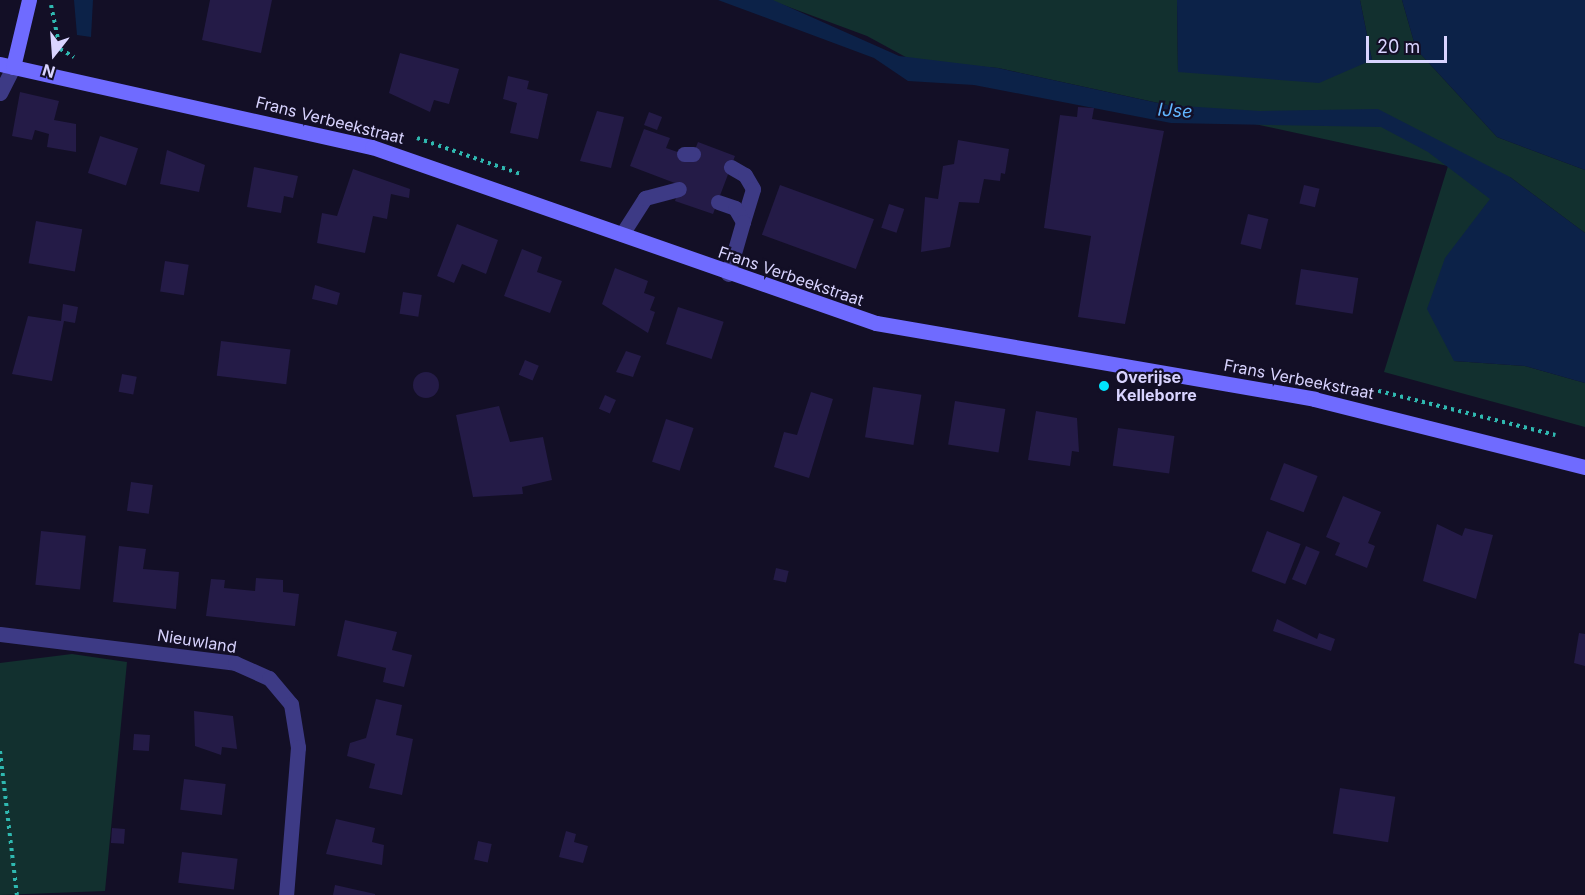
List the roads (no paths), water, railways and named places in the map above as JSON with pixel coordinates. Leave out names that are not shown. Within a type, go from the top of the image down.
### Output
[{"type":"main road","points":[[6,65],[29,0]]},
{"type":"main road","name":"Frans Verbeekstraat","points":[[6,65],[372,147],[622,234],[728,274],[876,323],[1314,399],[1585,467]]},
{"type":"street","points":[[0,93],[6,65]]},
{"type":"street","points":[[728,274],[753,189],[745,175],[731,167]]},
{"type":"street","points":[[622,234],[645,198],[659,185],[679,189]]},
{"type":"street","points":[[718,202],[735,208],[743,222]]},
{"type":"street","name":"Nieuwland","points":[[0,634],[235,663],[270,678],[291,704],[298,747],[286,895]]},
{"type":"water","points":[[74,0],[93,0],[91,37],[77,35]]},
{"type":"water","name":"IJse","points":[[718,0],[773,0],[899,56],[998,68],[1167,105],[1260,111],[1378,109],[1510,177],[1585,233],[1585,383],[1525,366],[1454,361],[1427,309],[1445,258],[1490,199],[1428,152],[1381,127],[1171,123],[974,85],[908,81],[874,58]]},
{"type":"water","points":[[1177,0],[1360,0],[1372,60],[1319,83],[1178,72]]},
{"type":"water","points":[[1402,0],[1585,0],[1585,170],[1497,137],[1416,49]]},
{"type":"place","name":"Overijse Kelleborre","points":[[1104,386]]}]
